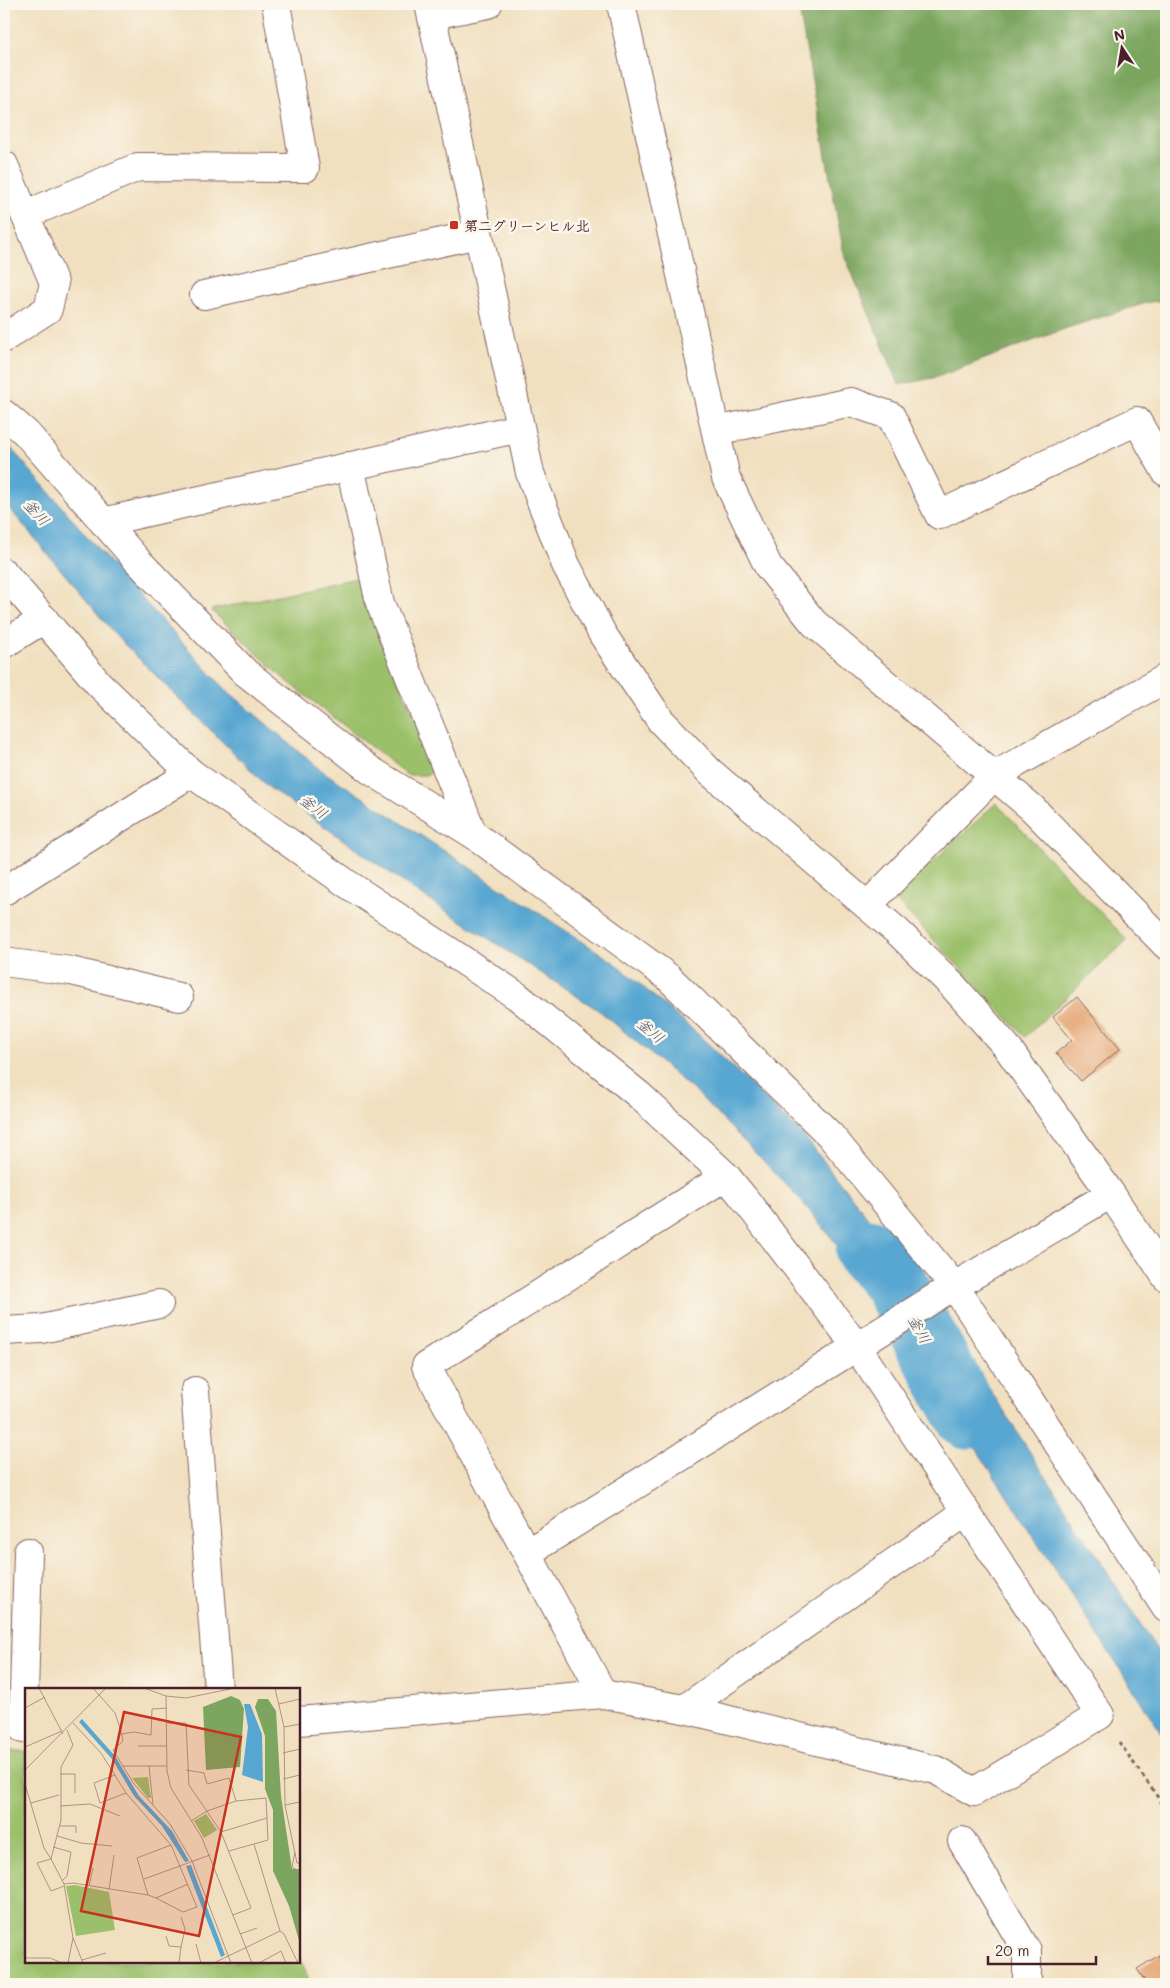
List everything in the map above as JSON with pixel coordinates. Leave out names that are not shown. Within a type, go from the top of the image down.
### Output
[{"type":"street","points":[[25,215],[138,167],[306,168],[276,4]]},
{"type":"street","points":[[488,4],[430,10],[530,473],[566,565],[603,635],[661,721],[710,772],[898,932],[953,986],[1006,1046],[1111,1194],[1166,1277]]},
{"type":"street","points":[[621,4],[726,478],[768,566],[814,623],[1032,808],[1166,945]]},
{"type":"street","points":[[4,165],[54,283],[48,309],[4,338]]},
{"type":"street","points":[[204,295],[478,234]]},
{"type":"street","points":[[716,431],[852,402],[891,416],[939,515],[1137,421],[1166,472]]},
{"type":"street","points":[[4,414],[26,433],[137,560],[245,672],[370,770],[473,834],[668,977],[830,1135],[948,1290],[1166,1608]]},
{"type":"street","points":[[103,522],[520,428]]},
{"type":"street","points":[[350,466],[380,604],[473,834]]},
{"type":"street","points":[[4,573],[99,684],[191,773],[346,883],[517,996],[638,1095],[726,1176],[864,1343],[966,1512],[1100,1715],[974,1792],[936,1770],[684,1709],[603,1694],[300,1721]]},
{"type":"street","points":[[4,644],[44,619]]},
{"type":"street","points":[[868,905],[994,776],[1166,678]]},
{"type":"street","points":[[4,891],[191,773]]},
{"type":"street","points":[[4,962],[71,970],[179,997]]},
{"type":"street","points":[[603,1694],[426,1366],[726,1176]]},
{"type":"street","points":[[527,1553],[948,1290],[1111,1194]]},
{"type":"street","points":[[4,1331],[41,1329],[159,1304]]},
{"type":"street","points":[[195,1391],[218,1688]]},
{"type":"street","points":[[684,1709],[966,1512]]},
{"type":"street","points":[[18,1729],[28,1552]]},
{"type":"street","points":[[962,1842],[1027,1951],[1027,1984]]},
{"type":"path","points":[[1100,1715],[1166,1809]]},
{"type":"green space","points":[[798,4],[1166,4],[1166,301],[1149,302],[1067,328],[937,377],[899,385],[844,254]]},
{"type":"green space","points":[[361,577],[379,637],[435,762],[435,771],[425,775],[407,775],[281,676],[211,610]]},
{"type":"green space","points":[[996,803],[1127,940],[1025,1037],[894,898]]},
{"type":"green space","points":[[4,1751],[25,1751],[25,1963],[300,1963],[300,1957],[310,1984],[4,1984]]},
{"type":"water","points":[[4,440],[124,579],[223,687],[318,768],[615,963],[700,1036],[803,1135],[925,1290],[890,1310],[800,1199],[698,1094],[601,1012],[417,892],[267,786],[118,638],[4,502]]},
{"type":"water","points":[[949,1326],[1166,1664],[1166,1740],[910,1347]]},
{"type":"building","points":[[1077,997],[1120,1049],[1081,1081],[1056,1053],[1072,1040],[1053,1017]]},
{"type":"building","points":[[1166,1951],[1166,1984],[1147,1984],[1137,1969]]},
{"type":"waterway","name":"釜川","points":[[868,1251],[893,1280],[968,1417]]},
{"type":"place","name":"第二グリーンヒル北","points":[[454,225]]}]
